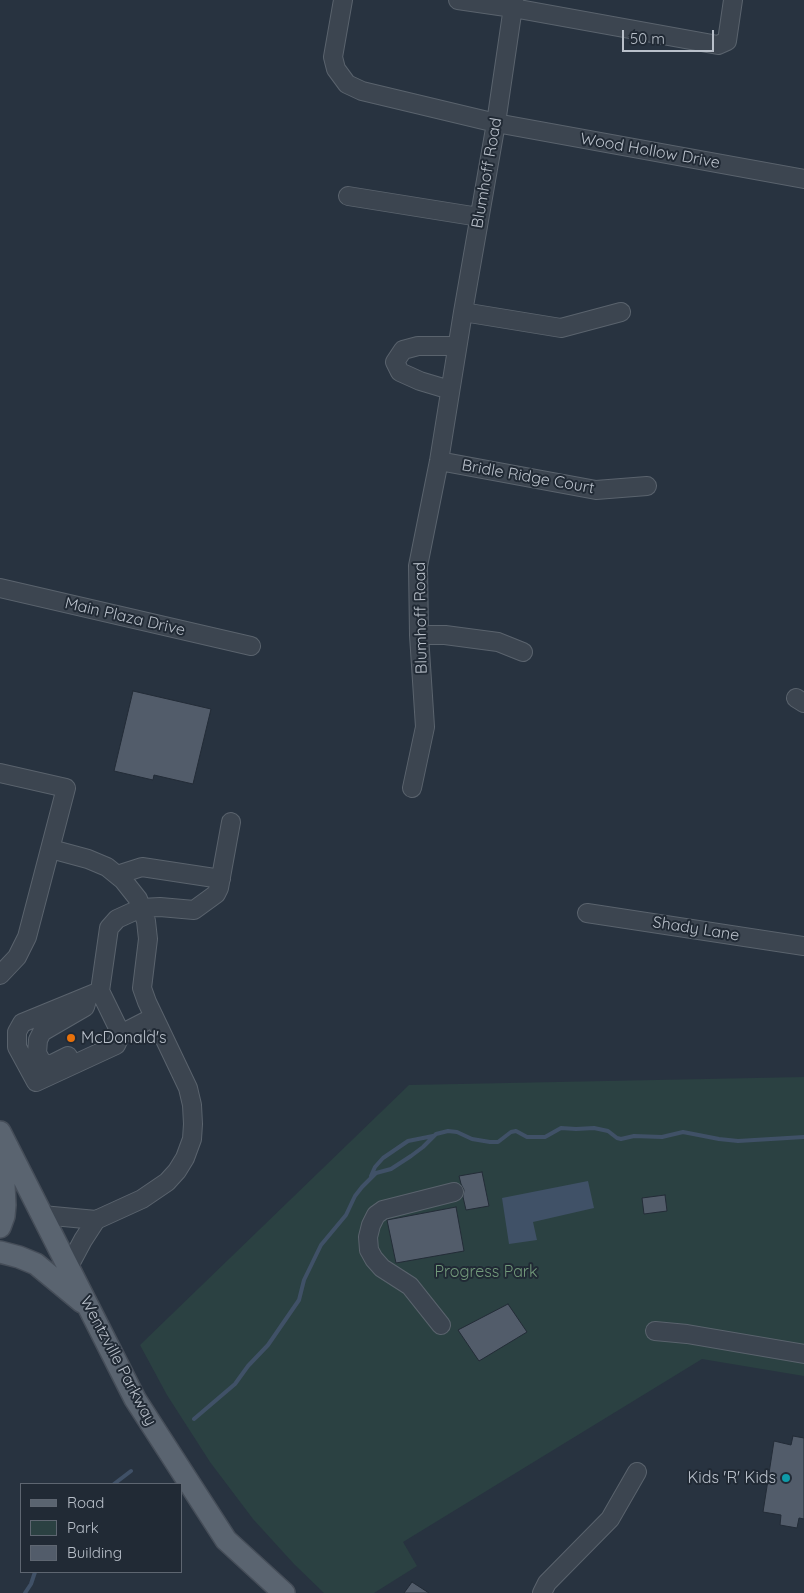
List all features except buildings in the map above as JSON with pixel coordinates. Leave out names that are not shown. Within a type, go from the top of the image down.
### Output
[{"type":"main road","name":"Wentzville Parkway","points":[[1,1134],[135,1399],[226,1540],[284,1593]]},
{"type":"main road","points":[[0,1227],[5,1205],[1,1134]]},
{"type":"main road","points":[[0,1252],[36,1264],[89,1309]]},
{"type":"street","name":"Wood Hollow Drive","points":[[343,0],[333,57],[336,69],[347,84],[362,91],[496,124],[804,179]]},
{"type":"street","points":[[458,0],[513,4],[718,45],[727,41],[733,0]]},
{"type":"street","name":"Blumhoff Road","points":[[412,788],[426,727],[419,635],[418,566],[439,461],[462,312],[496,124],[513,4]]},
{"type":"street","points":[[348,196],[479,217]]},
{"type":"street","points":[[462,312],[561,328],[621,312]]},
{"type":"street","points":[[450,390],[420,381],[400,372],[395,362],[403,350],[418,346],[457,346]]},
{"type":"street","name":"Bridle Ridge Court","points":[[439,461],[596,490],[647,486]]},
{"type":"street","name":"Main Plaza Drive","points":[[0,588],[251,646]]},
{"type":"street","points":[[419,635],[445,635],[498,642],[523,652]]},
{"type":"street","points":[[0,773],[66,788],[27,938],[16,957],[0,975]]},
{"type":"street","points":[[119,1040],[94,993],[109,928],[117,919],[141,908],[160,907],[194,910],[216,894],[221,879],[232,822]]},
{"type":"street","points":[[42,1215],[96,1220],[142,1199],[167,1182],[185,1158],[192,1139],[193,1114],[188,1088],[142,988],[148,939],[146,921],[138,900],[123,880],[107,867],[51,848]]},
{"type":"street","points":[[117,875],[142,867],[221,879]]},
{"type":"street","name":"Shady Lane","points":[[587,912],[804,946]]},
{"type":"street","points":[[94,993],[22,1023],[17,1032],[17,1046],[36,1082],[119,1040],[154,1016]]},
{"type":"street","points":[[441,1325],[410,1286],[382,1268],[374,1259],[369,1250],[368,1237],[376,1215],[383,1210],[454,1192]]},
{"type":"street","points":[[68,1268],[96,1220]]},
{"type":"street","points":[[655,1331],[688,1334],[804,1354]]},
{"type":"street","points":[[542,1593],[547,1583],[610,1519],[637,1472]]},
{"type":"green space","name":"Progress Park","points":[[804,1077],[804,1376],[702,1359],[403,1542],[417,1566],[374,1593],[324,1593],[294,1564],[253,1519],[210,1462],[167,1395],[140,1345],[409,1085]]},
{"type":"water","points":[[588,1181],[594,1208],[533,1222],[537,1240],[509,1244],[502,1198]]},
{"type":"waterway","points":[[194,1419],[235,1384],[248,1366],[268,1345],[299,1300],[304,1280],[321,1245],[346,1215],[355,1196],[362,1187],[376,1173],[391,1169],[411,1156],[436,1134],[448,1131],[457,1132],[472,1139],[490,1142],[498,1142],[511,1132],[516,1131],[527,1137],[545,1137],[561,1128],[594,1128],[608,1131],[621,1139],[634,1136],[662,1137],[683,1132],[738,1141],[804,1137]]},
{"type":"waterway","points":[[371,1176],[375,1167],[383,1158],[408,1141],[433,1136]]},
{"type":"waterway","points":[[115,1483],[131,1471]]},
{"type":"waterway","points":[[25,1593],[35,1573]]},
{"type":"place","name":"McDonald's","points":[[71,1038]]},
{"type":"place","name":"Kids 'R' Kids","points":[[786,1478]]}]
